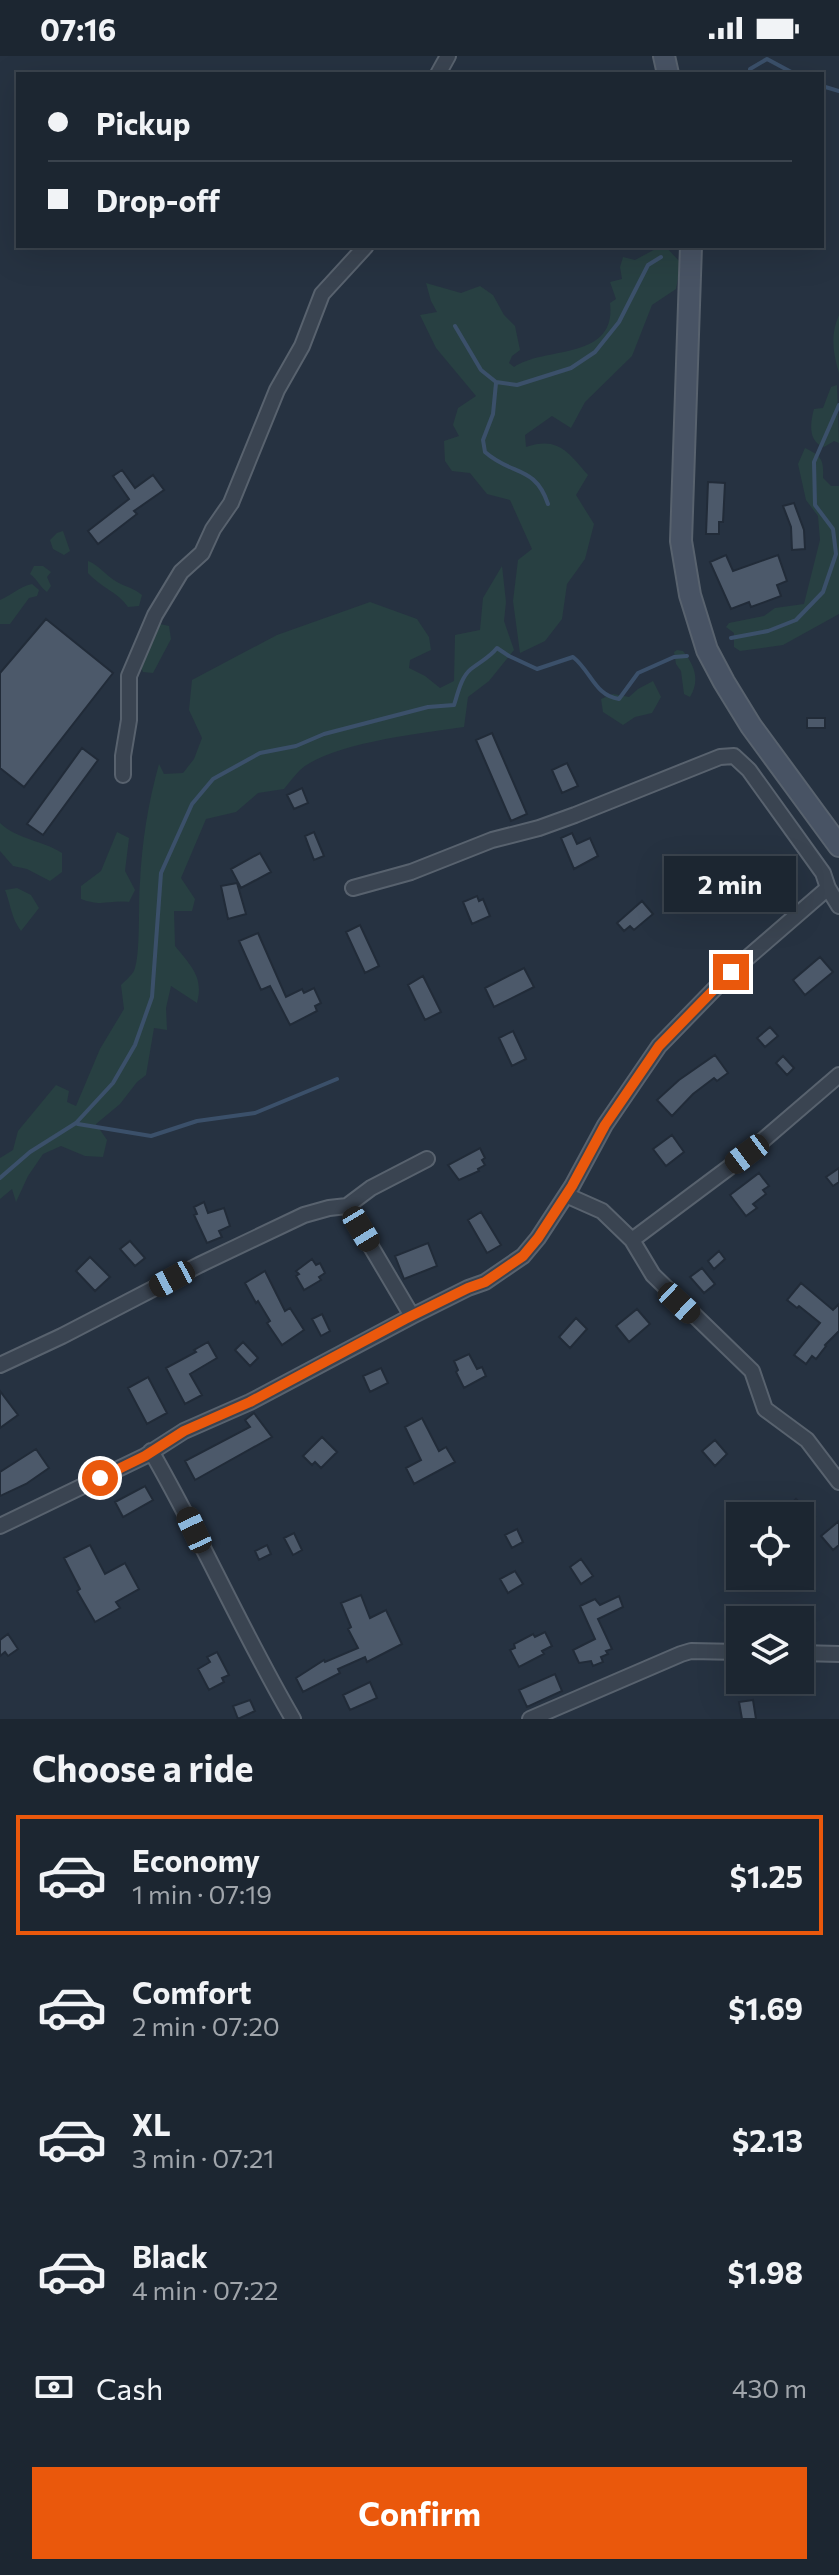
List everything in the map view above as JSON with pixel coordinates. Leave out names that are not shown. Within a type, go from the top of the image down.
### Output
[{"type":"main road","points":[[691,248],[681,541],[690,595],[707,650],[724,682],[751,726],[839,846]]},
{"type":"street","points":[[123,775],[129,720],[129,676],[155,615],[181,572],[202,553],[213,529],[231,503],[277,390],[302,346],[322,294],[364,248]]},
{"type":"street","points":[[353,888],[411,872],[492,840],[563,820],[720,757],[734,756],[749,770],[823,873],[839,906]]},
{"type":"street","points":[[783,816],[805,802]]},
{"type":"street","points":[[0,1526],[151,1451],[184,1431],[250,1402],[412,1316],[485,1282],[523,1256],[566,1195],[605,1125],[659,1046],[731,972],[828,888]]},
{"type":"street","points":[[632,1240],[747,1154],[839,1075]]},
{"type":"street","points":[[0,1365],[304,1215],[347,1206],[371,1188],[427,1159]]},
{"type":"street","points":[[566,1195],[602,1211],[632,1240],[653,1275],[752,1371],[765,1409],[807,1440],[839,1482]]},
{"type":"street","points":[[347,1206],[412,1316]]},
{"type":"street","points":[[151,1451],[184,1509],[261,1665],[293,1719]]},
{"type":"street","points":[[530,1719],[681,1654],[691,1651],[726,1652]]},
{"type":"street","points":[[814,1653],[839,1654]]},
{"type":"green space","points":[[657,248],[667,248],[681,263],[676,289],[652,305],[632,356],[585,402],[571,428],[552,416],[525,435],[526,447],[546,444],[562,448],[588,475],[576,495],[594,524],[585,559],[567,584],[562,619],[545,641],[520,653],[513,601],[518,560],[532,549],[510,500],[487,494],[470,473],[452,471],[445,461],[444,441],[459,436],[453,425],[458,408],[476,396],[436,348],[420,315],[437,312],[426,283],[461,293],[480,286],[493,295],[504,315],[515,326],[520,350],[509,363],[514,367],[576,349],[602,335],[609,322],[610,303],[616,299],[610,282],[622,279],[620,267],[623,257],[635,260]]},
{"type":"green space","points":[[839,315],[839,373],[833,344]]},
{"type":"green space","points":[[837,385],[839,443],[834,441],[824,447],[813,436],[814,409],[823,408],[831,387]]},
{"type":"green space","points":[[805,448],[820,459],[823,478],[831,486],[839,486],[839,614],[783,645],[740,651],[734,647],[734,633],[726,627],[729,623],[764,616],[775,608],[804,604],[820,540],[818,516],[806,500],[798,464]]},
{"type":"green space","points":[[63,531],[70,551],[64,555],[53,549],[50,540]]},
{"type":"green space","points":[[88,561],[113,580],[142,595],[139,606],[128,607],[93,578],[88,573]]},
{"type":"green space","points":[[34,566],[43,566],[51,572],[47,577],[51,586],[47,592],[30,574]]},
{"type":"green space","points":[[502,566],[506,602],[504,621],[514,650],[489,681],[468,697],[464,727],[402,736],[333,753],[300,770],[284,789],[258,793],[236,812],[206,819],[181,878],[195,899],[192,911],[174,911],[175,946],[197,979],[197,1003],[171,986],[166,1008],[167,1030],[154,1028],[146,1075],[120,1104],[96,1124],[107,1140],[103,1157],[85,1156],[61,1146],[43,1154],[16,1202],[12,1189],[0,1199],[0,1158],[13,1150],[18,1131],[56,1085],[69,1091],[67,1102],[76,1106],[100,1049],[124,1009],[121,985],[133,973],[136,963],[142,852],[159,764],[164,774],[183,773],[194,759],[202,738],[189,710],[192,680],[277,635],[370,602],[417,619],[429,637],[431,650],[410,660],[409,668],[440,688],[454,681],[455,635],[480,630],[483,598]]},
{"type":"green space","points":[[32,584],[39,590],[37,596],[29,598],[10,624],[0,624],[0,600]]},
{"type":"green space","points":[[160,624],[169,626],[171,639],[153,673],[143,672],[139,663]]},
{"type":"green space","points":[[683,651],[695,673],[695,685],[690,697],[684,694],[681,671],[674,652]]},
{"type":"green space","points":[[653,681],[661,697],[652,713],[635,717],[623,725],[603,712],[601,699],[613,694],[629,697]]},
{"type":"green space","points":[[0,823],[14,833],[62,853],[62,872],[50,881],[27,869],[13,866],[0,851]]},
{"type":"green space","points":[[117,832],[129,838],[125,871],[135,890],[129,902],[100,903],[81,899],[81,886],[101,871]]},
{"type":"green space","points":[[17,888],[31,895],[39,908],[21,931],[5,890]]},
{"type":"building","points":[[122,470],[135,488],[153,475],[164,490],[134,511],[137,514],[98,544],[88,531],[129,499],[113,476]]},
{"type":"building","points":[[708,482],[725,483],[723,522],[719,522],[719,534],[706,534]]},
{"type":"building","points":[[794,503],[804,530],[805,549],[792,550],[791,527],[783,506]]},
{"type":"building","points":[[726,555],[733,571],[778,555],[787,581],[777,585],[781,596],[751,607],[749,602],[731,609],[710,562]]},
{"type":"building","points":[[46,619],[113,673],[24,787],[0,768],[0,673]]},
{"type":"building","points":[[807,718],[825,718],[825,728],[807,728]]},
{"type":"building","points":[[492,733],[527,814],[511,821],[476,740]]},
{"type":"building","points":[[82,748],[98,760],[43,835],[27,824]]},
{"type":"building","points":[[567,763],[578,786],[562,793],[552,770]]},
{"type":"building","points":[[302,788],[308,803],[294,809],[287,795]]},
{"type":"building","points":[[314,832],[324,856],[314,860],[305,836]]},
{"type":"building","points":[[572,833],[577,844],[590,838],[598,856],[574,869],[561,838]]},
{"type":"building","points":[[260,853],[271,872],[241,888],[231,869]]},
{"type":"building","points":[[237,883],[246,914],[228,919],[221,886]]},
{"type":"building","points":[[477,896],[479,901],[483,899],[490,916],[472,924],[463,902]]},
{"type":"building","points":[[642,901],[653,914],[634,930],[630,926],[624,931],[617,923]]},
{"type":"building","points":[[360,925],[379,966],[365,973],[346,932]]},
{"type":"building","points":[[258,933],[286,997],[302,989],[304,993],[314,988],[321,1003],[315,1006],[317,1011],[290,1025],[270,986],[261,990],[239,941]]},
{"type":"building","points":[[820,957],[833,972],[805,995],[793,980]]},
{"type":"building","points":[[524,968],[534,987],[494,1007],[485,988]]},
{"type":"building","points":[[423,976],[441,1012],[425,1020],[408,985]]},
{"type":"building","points":[[770,1027],[778,1036],[765,1047],[757,1038]]},
{"type":"building","points":[[513,1031],[526,1059],[512,1066],[499,1038]]},
{"type":"building","points":[[715,1055],[728,1073],[717,1081],[714,1078],[693,1094],[672,1116],[657,1100]]},
{"type":"building","points":[[783,1056],[794,1068],[787,1075],[776,1063]]},
{"type":"building","points":[[672,1135],[684,1152],[666,1166],[653,1149]]},
{"type":"building","points":[[480,1148],[485,1165],[459,1180],[448,1165]]},
{"type":"building","points":[[839,1168],[839,1182],[833,1186],[826,1177]]},
{"type":"building","points":[[759,1173],[769,1186],[763,1190],[766,1194],[753,1204],[757,1208],[746,1216],[730,1195]]},
{"type":"building","points":[[204,1202],[208,1213],[224,1208],[230,1226],[219,1231],[222,1237],[207,1243],[194,1215],[197,1214],[194,1207]]},
{"type":"building","points":[[481,1212],[501,1245],[487,1253],[468,1220]]},
{"type":"building","points":[[130,1241],[145,1258],[135,1266],[120,1249]]},
{"type":"building","points":[[428,1243],[437,1266],[404,1279],[395,1256]]},
{"type":"building","points":[[719,1251],[725,1259],[714,1269],[708,1261]]},
{"type":"building","points":[[90,1257],[110,1277],[95,1291],[76,1271]]},
{"type":"building","points":[[312,1259],[316,1265],[320,1263],[325,1273],[319,1277],[321,1280],[304,1290],[296,1271]]},
{"type":"building","points":[[702,1268],[715,1284],[704,1293],[690,1277]]},
{"type":"building","points":[[265,1271],[285,1311],[290,1308],[304,1330],[282,1345],[245,1283]]},
{"type":"building","points":[[801,1283],[833,1310],[839,1304],[839,1331],[816,1359],[812,1356],[806,1364],[794,1355],[820,1323],[787,1300]]},
{"type":"building","points":[[637,1309],[650,1324],[629,1342],[616,1326]]},
{"type":"building","points":[[322,1314],[330,1331],[321,1336],[312,1319]]},
{"type":"building","points":[[576,1318],[587,1329],[570,1348],[559,1337]]},
{"type":"building","points":[[208,1342],[217,1358],[190,1374],[202,1395],[185,1404],[166,1368]]},
{"type":"building","points":[[243,1342],[258,1358],[250,1366],[235,1350]]},
{"type":"building","points":[[469,1354],[477,1369],[482,1367],[486,1376],[464,1388],[454,1361]]},
{"type":"building","points":[[381,1368],[388,1383],[370,1392],[363,1376]]},
{"type":"building","points":[[148,1377],[167,1413],[147,1424],[128,1388]]},
{"type":"building","points":[[0,1391],[18,1415],[0,1428]]},
{"type":"building","points":[[254,1413],[272,1437],[195,1480],[185,1461],[250,1427],[245,1420]]},
{"type":"building","points":[[422,1418],[439,1451],[446,1447],[455,1462],[414,1484],[406,1468],[421,1460],[405,1427]]},
{"type":"building","points":[[322,1437],[337,1452],[321,1468],[315,1462],[312,1465],[303,1456]]},
{"type":"building","points":[[715,1440],[727,1454],[715,1466],[702,1451]]},
{"type":"building","points":[[36,1449],[49,1468],[26,1484],[0,1496],[0,1472]]},
{"type":"building","points":[[145,1486],[153,1500],[123,1517],[115,1502]]},
{"type":"building","points":[[839,1521],[839,1545],[833,1550],[821,1536]]},
{"type":"building","points":[[517,1529],[523,1542],[512,1548],[505,1535]]},
{"type":"building","points":[[294,1533],[302,1550],[293,1555],[284,1538]]},
{"type":"building","points":[[90,1545],[105,1574],[125,1563],[139,1589],[116,1602],[120,1608],[95,1622],[77,1591],[80,1589],[64,1558]]},
{"type":"building","points":[[267,1545],[271,1554],[259,1560],[255,1551]]},
{"type":"building","points":[[581,1559],[593,1576],[581,1584],[570,1567]]},
{"type":"building","points":[[515,1571],[523,1584],[508,1593],[500,1579]]},
{"type":"building","points":[[361,1595],[370,1618],[386,1610],[402,1644],[367,1662],[365,1657],[338,1669],[340,1673],[303,1692],[296,1678],[324,1660],[358,1648],[348,1629],[351,1627],[341,1603]]},
{"type":"building","points":[[619,1596],[623,1607],[598,1619],[612,1649],[601,1657],[603,1662],[593,1666],[591,1661],[579,1663],[573,1650],[595,1639],[580,1606],[595,1599],[600,1605]]},
{"type":"building","points":[[545,1632],[552,1646],[542,1651],[544,1654],[519,1667],[510,1650],[515,1648],[514,1644],[533,1634],[535,1637]]},
{"type":"building","points":[[8,1634],[18,1649],[8,1656],[5,1652],[0,1656],[0,1640]]},
{"type":"building","points":[[217,1652],[229,1675],[222,1678],[224,1682],[209,1690],[198,1669],[210,1662],[207,1657]]},
{"type":"building","points":[[555,1674],[562,1691],[527,1707],[519,1690]]},
{"type":"building","points":[[370,1682],[377,1698],[350,1710],[343,1695]]},
{"type":"building","points":[[250,1700],[255,1711],[238,1719],[233,1706]]},
{"type":"building","points":[[753,1700],[756,1719],[742,1719],[739,1702]]},
{"type":"waterway","points":[[750,72],[767,59],[791,72]]},
{"type":"waterway","points":[[824,87],[839,91]]},
{"type":"waterway","points":[[455,326],[481,370],[496,382],[517,385],[571,368],[595,352],[619,322],[648,265],[661,257]]},
{"type":"waterway","points":[[496,383],[493,414],[483,440],[485,452],[529,477],[543,492],[548,504]]},
{"type":"waterway","points":[[731,638],[768,631],[796,620],[823,592],[836,554],[833,529],[815,505],[814,462],[839,405]]},
{"type":"waterway","points":[[0,1178],[30,1152],[76,1123],[113,1083],[135,1045],[152,997],[161,873],[192,804],[213,779],[260,753],[296,746],[324,734],[428,707],[454,705],[468,672],[497,648],[537,669],[573,657],[604,693],[619,699],[638,673],[674,657],[687,656]]},
{"type":"waterway","points":[[78,1124],[151,1136],[197,1121],[255,1113],[337,1079]]},
{"type":"route","points":[[100,1478],[145,1456],[184,1431],[250,1402],[405,1319],[485,1282],[523,1256],[572,1186],[605,1125],[659,1046],[731,972]]}]
